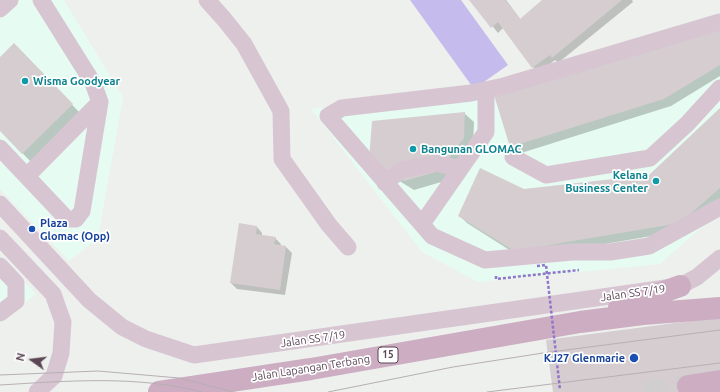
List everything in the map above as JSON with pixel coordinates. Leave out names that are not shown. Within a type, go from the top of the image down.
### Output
[{"type":"main road","points":[[580,322],[680,286]]},
{"type":"main road","name":"15","points":[[580,322],[643,314],[720,308]]},
{"type":"main road","name":"Jalan Lapangan Terbang","points":[[159,392],[311,368],[580,322]]},
{"type":"main road","points":[[688,386],[720,381]]},
{"type":"street","points":[[0,10],[10,0]]},
{"type":"street","points":[[0,148],[67,219],[76,219],[82,211],[100,102],[93,83],[42,0]]},
{"type":"street","points":[[207,0],[244,44],[281,111],[282,159],[329,225],[348,247]]},
{"type":"street","points":[[720,22],[486,90],[342,108],[328,116],[432,236],[485,260],[572,252],[610,252],[649,246],[720,207]]},
{"type":"street","points":[[513,158],[546,175],[650,158],[687,124],[720,88]]},
{"type":"street","points":[[422,224],[486,132],[486,90]]},
{"type":"street","points":[[27,176],[100,102]]},
{"type":"street","points":[[385,183],[401,170],[437,163],[460,169]]},
{"type":"street","name":"Jalan SS 7/19","points":[[0,204],[89,300],[122,327],[146,339],[194,355],[680,286]]},
{"type":"street","points":[[0,238],[53,294],[63,322],[61,353],[54,376],[37,392]]},
{"type":"street","points":[[680,286],[697,277],[720,258]]},
{"type":"street","points":[[0,266],[16,283],[16,301],[0,313]]},
{"type":"path","points":[[537,266],[546,265],[560,390]]},
{"type":"path","points":[[496,271],[496,279],[583,270]]},
{"type":"shaded area","points":[[0,0],[64,0],[123,97],[98,238],[69,261],[0,189]]},
{"type":"shaded area","points":[[410,0],[461,0],[508,65],[474,89]]},
{"type":"shaded area","points":[[720,22],[720,211],[660,264],[478,282],[422,252],[311,109],[474,89]]},
{"type":"shaded area","points":[[0,257],[36,294],[0,322]]},
{"type":"building","points":[[469,0],[505,0],[520,19],[542,0],[622,0],[552,58],[550,55],[532,68],[498,22],[491,28]]},
{"type":"building","points":[[720,25],[720,65],[664,99],[510,147],[494,95]]},
{"type":"building","name":"Wisma Goodyear","points":[[14,43],[73,104],[22,154],[0,131],[0,57]]},
{"type":"building","name":"Kelana Business Center","points":[[720,108],[720,188],[680,223],[514,251],[458,216],[480,168],[524,189],[649,175]]},
{"type":"building","name":"Bangunan GLOMAC","points":[[465,112],[464,138],[439,171],[404,181],[369,160],[372,121]]},
{"type":"building","points":[[239,223],[257,226],[256,234],[276,237],[274,244],[286,246],[280,290],[230,283]]},
{"type":"building","name":"KJ27 Glenmarie","points":[[720,317],[720,376],[689,392],[553,392],[546,340]]},
{"type":"tunnel","points":[[644,392],[688,386]]},
{"type":"tram line","points":[[328,392],[453,367],[543,353],[720,330]]},
{"type":"tram line","points":[[487,392],[720,363]]},
{"type":"tram line","points":[[0,375],[98,371],[179,378],[234,392]]},
{"type":"tram line","points":[[0,385],[76,381],[127,381],[152,383],[202,392]]},
{"type":"place","name":"Wisma Goodyear","points":[[25,81]]},
{"type":"place","name":"Bangunan GLOMAC","points":[[413,149]]},
{"type":"place","name":"Kelana Business Center","points":[[656,181]]},
{"type":"place","name":"Plaza Glomac (Opp)","points":[[32,229]]},
{"type":"place","name":"KJ27 Glenmarie","points":[[634,358]]}]
